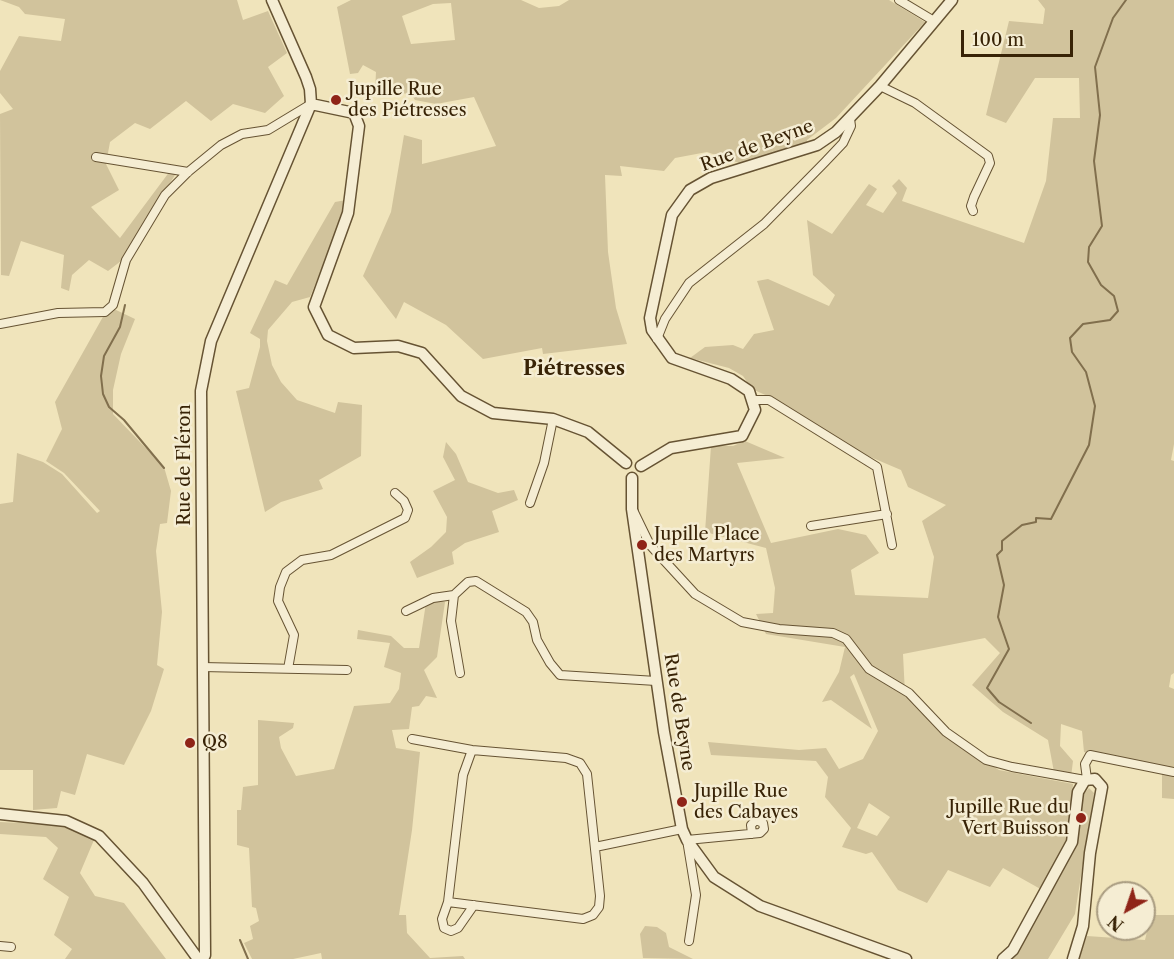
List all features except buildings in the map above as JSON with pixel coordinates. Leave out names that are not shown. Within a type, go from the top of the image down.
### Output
[{"type":"street","points":[[272,0],[306,77],[310,88],[311,104]]},
{"type":"street","points":[[899,0],[934,21]]},
{"type":"street","name":"Rue de Beyne","points":[[657,339],[650,318],[672,215],[690,190],[711,178],[817,145],[850,119],[952,0]]},
{"type":"street","points":[[880,86],[915,103],[988,156],[990,163],[974,197],[971,206],[973,211]]},
{"type":"street","points":[[0,324],[58,313],[105,312],[113,305],[120,289],[126,260],[165,195],[188,172],[221,145],[242,134],[268,130],[311,104],[354,113],[359,126],[348,213],[314,306],[328,335],[354,348],[398,346],[422,353],[461,396],[493,413],[553,419],[588,432],[626,463]]},
{"type":"street","name":"Rue de Fléron","points":[[203,959],[205,955],[201,391],[211,341],[311,104]]},
{"type":"street","points":[[640,466],[671,447],[742,436],[754,418],[755,410],[749,391],[731,379],[672,358],[657,339],[665,319],[689,283],[764,224],[825,162],[843,143],[851,126],[850,119]]},
{"type":"street","points":[[96,157],[188,172]]},
{"type":"street","points":[[753,400],[769,400],[877,467],[892,545]]},
{"type":"street","points":[[530,503],[544,463],[553,419]]},
{"type":"street","points":[[630,460],[640,466],[642,470],[637,477],[632,478],[623,473],[626,463],[630,460]]},
{"type":"street","name":"Rue de Beyne","points":[[632,478],[632,509],[656,681],[684,834],[714,877],[760,906],[906,959]]},
{"type":"street","points":[[288,669],[294,635],[278,601],[279,586],[286,572],[302,560],[331,555],[405,518],[408,510],[404,501],[395,493]]},
{"type":"street","points":[[632,509],[651,545],[695,594],[742,622],[779,629],[833,633],[846,639],[869,669],[909,693],[946,732],[986,760],[1012,767],[1095,779],[1102,787],[1090,853],[1083,926],[1073,959]]},
{"type":"street","points":[[811,526],[887,514]]},
{"type":"street","points":[[406,611],[433,598],[454,595],[468,582],[476,581],[526,612],[533,622],[537,640],[560,675],[656,681]]},
{"type":"street","points":[[454,595],[451,621],[460,673]]},
{"type":"street","points":[[202,667],[347,669]]},
{"type":"street","points":[[411,738],[472,750],[566,758],[580,763],[587,774],[600,896],[599,908],[593,915],[583,919],[448,902]]},
{"type":"street","points":[[472,750],[463,774],[448,902],[442,919],[444,927],[451,931],[458,928],[474,905]]},
{"type":"street","points":[[1003,959],[1013,950],[1072,842],[1077,792],[1086,779],[1085,764],[1090,755],[1174,772]]},
{"type":"street","points":[[0,814],[66,821],[99,836],[143,883],[198,959]]},
{"type":"street","points":[[684,834],[696,895],[689,941]]},
{"type":"street","points":[[595,847],[684,834],[752,834]]},
{"type":"street","points":[[0,946],[11,948]]},
{"type":"shaded area","points":[[0,0],[237,0],[243,20],[268,11],[287,53],[268,67],[284,96],[265,113],[233,104],[211,121],[186,101],[150,129],[135,123],[110,142],[106,164],[119,190],[91,207],[120,238],[170,171],[175,175],[121,261],[108,271],[89,260],[72,275],[69,291],[61,288],[64,255],[21,241],[9,276],[1,275],[0,114],[13,109],[0,93],[0,71],[19,36],[61,41],[65,19],[25,14],[19,7]]},
{"type":"shaded area","points":[[351,0],[521,0],[539,8],[559,6],[569,0],[889,0],[925,22],[836,118],[807,140],[806,147],[742,164],[707,152],[675,158],[664,171],[620,166],[622,176],[605,175],[608,252],[616,308],[627,344],[543,354],[542,348],[483,359],[446,325],[404,302],[396,319],[363,276],[391,212],[404,135],[422,140],[422,164],[496,146],[474,97],[436,104],[415,100],[411,94],[375,91],[376,72],[363,65],[358,73],[350,74],[337,7]],"holes":[[[451,3],[455,40],[411,44],[402,16],[433,4]]]},
{"type":"shaded area","points":[[1038,0],[1174,0],[1174,444],[1171,460],[1174,461],[1174,673],[1171,675],[1169,687],[1174,689],[1174,799],[1162,798],[1162,767],[1084,752],[1082,731],[1061,724],[1060,746],[1073,761],[1071,777],[1054,772],[1048,740],[1003,712],[972,685],[1000,653],[985,638],[903,654],[905,694],[944,735],[999,770],[1073,784],[1070,840],[1044,891],[1003,868],[990,887],[948,870],[927,903],[898,890],[872,852],[866,854],[842,847],[851,828],[825,797],[828,777],[816,761],[711,755],[708,742],[799,750],[826,748],[839,769],[863,759],[878,731],[854,674],[850,677],[872,729],[831,700],[822,702],[839,672],[845,647],[766,634],[756,614],[773,613],[775,588],[766,548],[705,532],[711,446],[733,446],[745,441],[785,458],[737,463],[771,543],[838,529],[866,535],[879,553],[851,570],[855,595],[928,598],[934,557],[922,521],[946,505],[908,487],[901,470],[861,453],[772,398],[752,389],[743,376],[729,368],[690,358],[705,347],[733,345],[743,349],[754,334],[774,330],[757,281],[768,279],[829,306],[835,295],[813,275],[807,220],[832,234],[869,184],[877,189],[866,205],[883,213],[897,193],[892,186],[899,179],[907,188],[902,201],[1024,243],[1046,181],[1053,118],[1080,118],[1079,78],[1035,78],[1006,123],[986,115],[1009,21],[1043,24],[1045,9]],"holes":[[[869,803],[890,817],[877,836],[857,828]]]},
{"type":"shaded area","points":[[346,200],[339,226],[310,297],[292,302],[268,330],[267,341],[272,365],[281,382],[297,400],[335,413],[338,402],[362,405],[361,456],[319,480],[323,489],[281,502],[265,512],[236,391],[249,388],[260,347],[260,339],[250,333],[275,280],[287,285],[335,202]]},
{"type":"shaded area","points":[[114,309],[135,319],[121,354],[113,390],[113,414],[164,467],[171,491],[167,523],[160,524],[156,551],[162,612],[157,665],[164,669],[151,711],[124,765],[87,754],[75,795],[61,791],[57,808],[33,810],[33,770],[0,770],[0,504],[13,502],[17,453],[43,462],[62,474],[97,513],[100,511],[64,473],[46,461],[62,429],[55,402],[104,315]]},
{"type":"shaded area","points":[[446,442],[456,454],[468,482],[498,493],[514,490],[518,500],[492,511],[499,532],[465,543],[452,552],[454,564],[417,578],[410,562],[431,547],[446,532],[447,517],[433,491],[455,480],[443,457]]},
{"type":"shaded area","points":[[431,599],[445,602],[437,657],[424,670],[437,698],[426,696],[419,706],[412,707],[409,729],[392,730],[396,748],[420,752],[412,830],[399,915],[406,915],[407,933],[430,958],[463,956],[465,959],[322,959],[321,953],[293,959],[252,959],[244,943],[253,939],[250,926],[259,921],[256,908],[252,907],[249,848],[237,845],[237,810],[241,810],[243,787],[258,785],[258,720],[294,723],[293,728],[279,737],[281,748],[296,776],[334,769],[354,706],[390,703],[399,689],[401,673],[384,667],[390,643],[357,639],[358,630],[391,636],[404,648],[419,648],[426,603]]},
{"type":"shaded area","points":[[1089,788],[1094,793],[1075,914],[1048,959],[1012,959],[1065,866],[1083,795]]},
{"type":"shaded area","points":[[0,822],[64,825],[94,840],[80,873],[95,896],[124,903],[166,959],[65,959],[72,949],[54,935],[69,897],[43,879],[58,848],[46,837],[0,834]]},
{"type":"shaded area","points":[[1156,915],[1174,915],[1174,959],[1079,959],[1087,936],[1096,937],[1096,941],[1156,941]]},
{"type":"shaded area","points":[[645,926],[657,927],[666,933],[669,947],[693,959],[643,958],[640,934]]},
{"type":"waterway","points":[[1031,723],[999,702],[987,688],[1009,649],[998,617],[1004,585],[997,555],[1002,550],[1002,541],[1022,525],[1036,522],[1036,518],[1051,519],[1089,445],[1095,406],[1086,372],[1072,352],[1070,338],[1083,324],[1110,320],[1118,311],[1114,296],[1101,285],[1088,262],[1089,247],[1102,226],[1094,161],[1100,115],[1095,67],[1113,18],[1126,0]]},
{"type":"waterway","points":[[125,305],[120,327],[104,356],[101,376],[103,394],[109,407],[124,420],[164,468]]},
{"type":"waterway","points":[[240,940],[248,959]]},
{"type":"place","name":"Jupille Rue des Piétresses","points":[[336,100]]},
{"type":"place","name":"Jupille Place des Martyrs","points":[[642,545]]},
{"type":"place","name":"Q8","points":[[190,743]]},
{"type":"place","name":"Jupille Rue des Cabayes","points":[[682,802]]},
{"type":"place","name":"Jupille Rue du Vert Buisson","points":[[1081,818]]},
{"type":"district","name":"Piétresses","points":[[574,369]]}]
